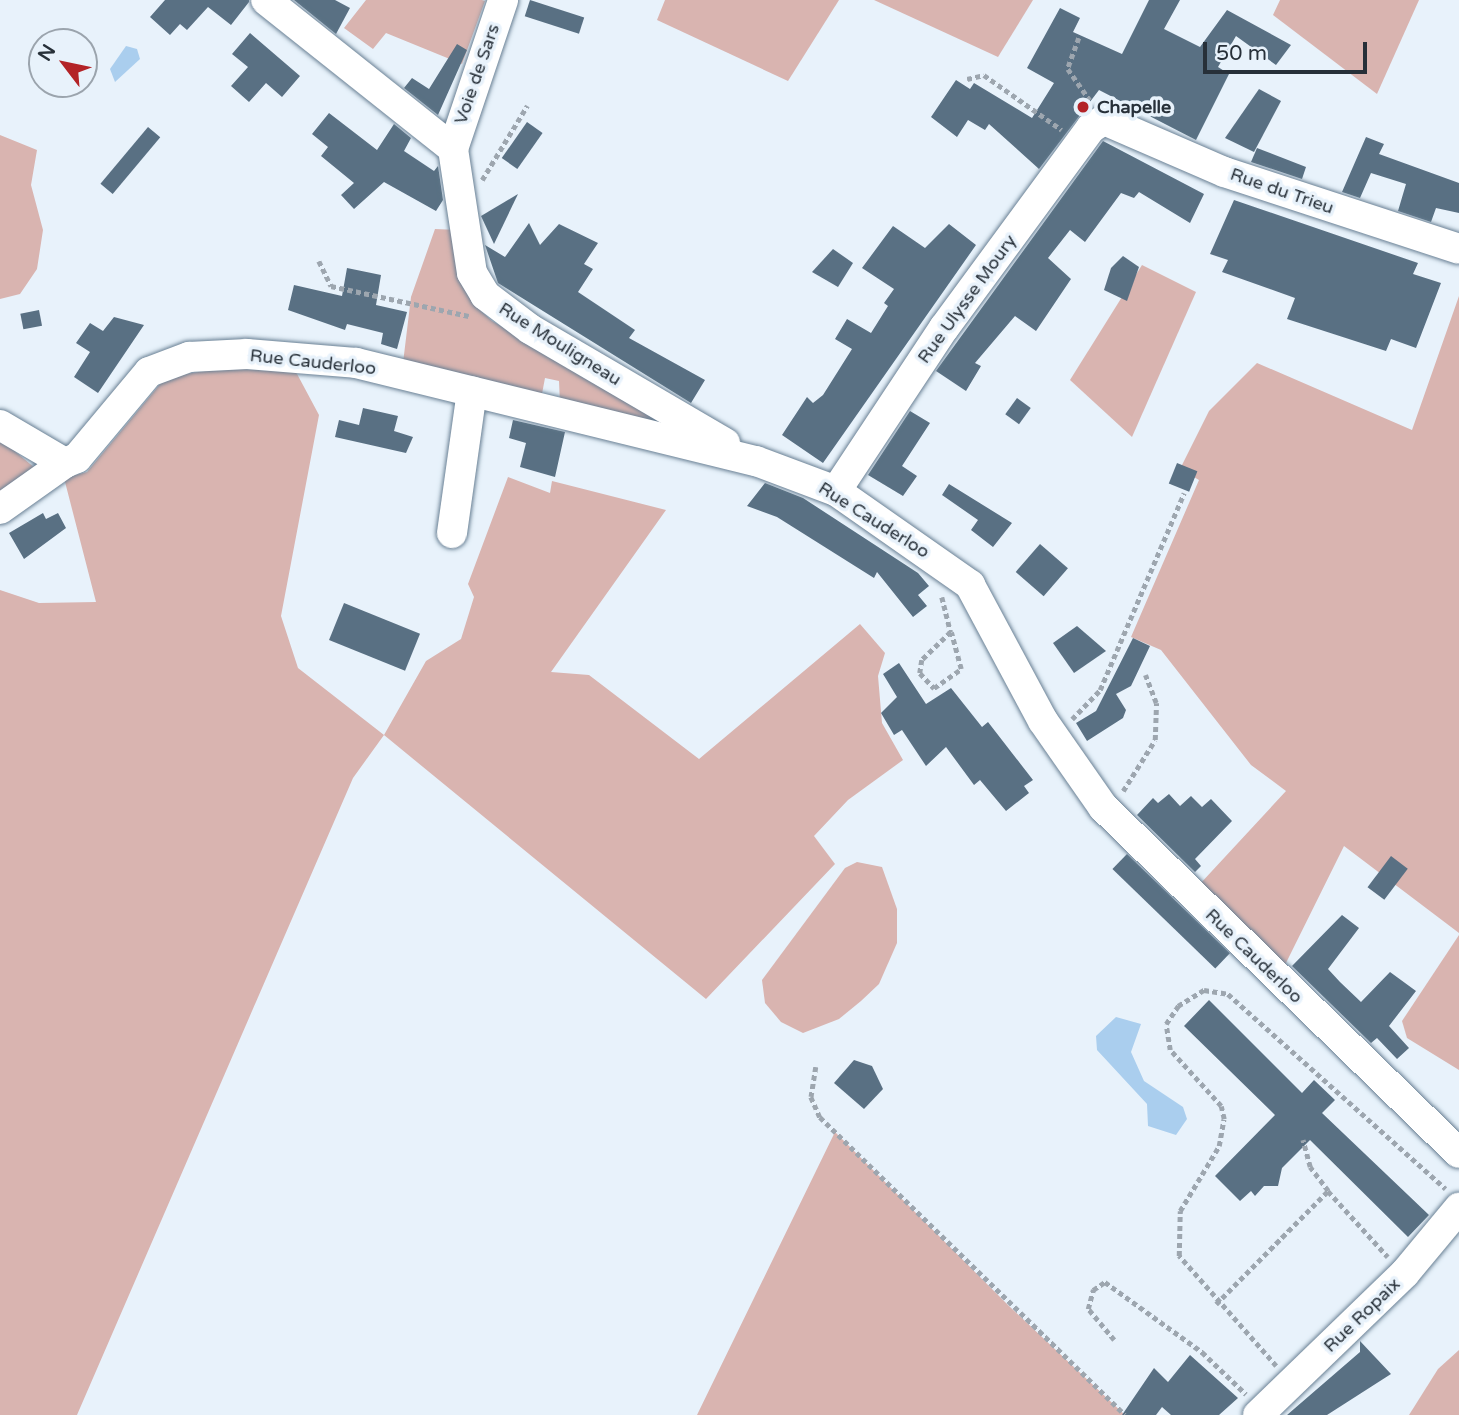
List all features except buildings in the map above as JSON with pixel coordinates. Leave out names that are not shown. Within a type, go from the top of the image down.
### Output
[{"type":"street","points":[[266,0],[453,149]]},
{"type":"street","name":"Voie de Sars","points":[[453,149],[503,0]]},
{"type":"street","name":"Rue Ulysse Moury","points":[[836,491],[944,328],[1080,143],[1107,120]]},
{"type":"street","name":"Rue du Trieu","points":[[1107,120],[1224,172],[1459,249]]},
{"type":"street","name":"Rue Mouligneau","points":[[453,149],[472,273],[485,295],[530,330],[756,461]]},
{"type":"street","name":"Rue Cauderloo","points":[[0,509],[65,463],[77,458],[149,372],[189,357],[247,354],[356,363],[756,461],[836,491],[970,585],[1051,733],[1103,807],[1459,1153]]},
{"type":"street","points":[[452,533],[472,391]]},
{"type":"street","points":[[0,425],[65,463]]},
{"type":"street","name":"Rue Ropaix","points":[[1260,1413],[1405,1273],[1454,1200]]},
{"type":"path","points":[[1079,38],[1069,62],[1071,79],[1107,120]]},
{"type":"path","points":[[967,79],[984,75],[1080,143]]},
{"type":"path","points":[[461,194],[490,171],[527,106]]},
{"type":"path","points":[[319,261],[331,286],[479,318]]},
{"type":"path","points":[[1051,733],[1095,699],[1184,493]]},
{"type":"path","points":[[938,587],[951,632],[961,669],[934,688],[920,665],[951,632]]},
{"type":"path","points":[[1103,807],[1137,776],[1155,740],[1156,704],[1146,675]]},
{"type":"path","points":[[1292,1382],[1187,1273],[1177,1240],[1180,1211],[1219,1146],[1224,1119],[1165,1035],[1166,1024],[1191,996],[1216,987],[1228,994],[1454,1200]]},
{"type":"path","points":[[816,1067],[811,1097],[820,1117],[1125,1415]]},
{"type":"path","points":[[1303,1140],[1310,1167],[1346,1217],[1405,1273]]},
{"type":"path","points":[[1216,1304],[1328,1191]]},
{"type":"path","points":[[1114,1340],[1088,1309],[1093,1290],[1105,1282],[1202,1352],[1260,1413]]},
{"type":"shaded area","points":[[366,0],[485,1],[462,64],[386,33],[373,49],[344,28]]},
{"type":"shaded area","points":[[665,0],[839,0],[788,81],[657,20]]},
{"type":"shaded area","points":[[874,0],[1033,0],[998,57]]},
{"type":"shaded area","points":[[1280,0],[1419,0],[1377,94],[1273,15]]},
{"type":"shaded area","points":[[0,135],[37,150],[31,185],[43,230],[37,269],[20,294],[0,299]]},
{"type":"shaded area","points":[[435,229],[458,230],[481,311],[492,321],[666,417],[665,426],[560,404],[559,381],[545,378],[541,399],[403,363],[411,297]]},
{"type":"shaded area","points":[[1142,265],[1196,292],[1132,437],[1070,380]]},
{"type":"shaded area","points":[[1459,296],[1459,933],[1344,846],[1284,967],[1199,885],[1286,791],[1251,765],[1161,650],[1131,637],[1199,480],[1180,469],[1209,411],[1257,363],[1412,430]]},
{"type":"shaded area","points":[[224,368],[296,372],[319,415],[281,616],[298,668],[384,735],[353,778],[77,1415],[0,1415],[0,590],[39,603],[96,602],[64,478],[87,472],[166,377]]},
{"type":"shaded area","points":[[0,439],[35,468],[0,495]]},
{"type":"shaded area","points":[[508,477],[550,493],[552,481],[666,510],[551,672],[589,675],[699,759],[860,624],[885,653],[878,676],[882,723],[903,760],[848,800],[814,836],[835,864],[706,999],[384,735],[426,661],[461,639],[474,597],[468,584]]},
{"type":"shaded area","points":[[857,862],[882,867],[897,909],[897,943],[879,984],[839,1019],[803,1033],[781,1022],[765,1003],[762,980],[845,868]]},
{"type":"shaded area","points":[[1459,935],[1459,1070],[1407,1038],[1402,1021]]},
{"type":"shaded area","points":[[835,1132],[1009,1306],[1125,1415],[697,1415]]},
{"type":"shaded area","points":[[1459,1350],[1459,1415],[1409,1415],[1438,1369]]},
{"type":"water","points":[[126,46],[137,49],[140,59],[115,82],[110,69]]},
{"type":"water","points":[[1116,1017],[1141,1024],[1131,1052],[1144,1081],[1183,1107],[1187,1119],[1176,1135],[1148,1126],[1147,1104],[1097,1050],[1096,1036]]},
{"type":"place","name":"Chapelle","points":[[1083,107]]}]
